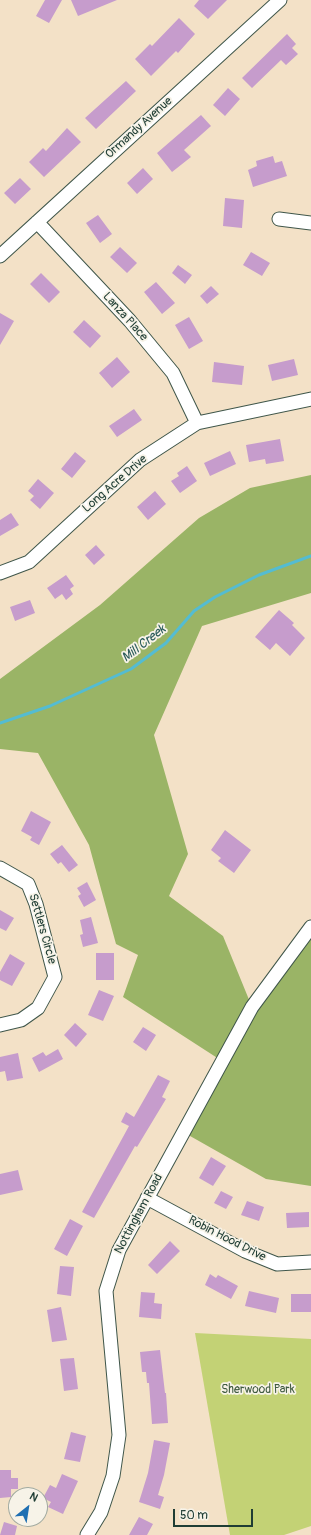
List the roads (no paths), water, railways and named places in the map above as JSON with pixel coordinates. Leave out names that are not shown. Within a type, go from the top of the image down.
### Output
[{"type":"street","name":"Ormandy Avenue","points":[[0,256],[280,0]]},
{"type":"street","points":[[279,219],[311,223]]},
{"type":"street","name":"Lanza Place","points":[[37,222],[130,321],[173,372],[197,423]]},
{"type":"street","name":"Long Acre Drive","points":[[0,574],[29,562],[140,460],[197,423],[311,399]]},
{"type":"street","name":"Settlers Circle","points":[[0,868],[28,884],[36,904],[55,977],[38,1008],[21,1020],[0,1025]]},
{"type":"street","name":"Nottingham Road","points":[[87,1535],[101,1512],[113,1476],[119,1435],[106,1291],[118,1250],[252,1007],[311,926]]},
{"type":"street","name":"Robin Hood Drive","points":[[147,1198],[245,1251],[277,1264],[311,1262]]},
{"type":"waterway","name":"Mill Creek","points":[[0,723],[50,706],[131,669],[166,643],[194,611],[215,597],[259,575],[311,556]]},
{"type":"park label","name":"Sherwood Park","points":[[258,1390]]}]
